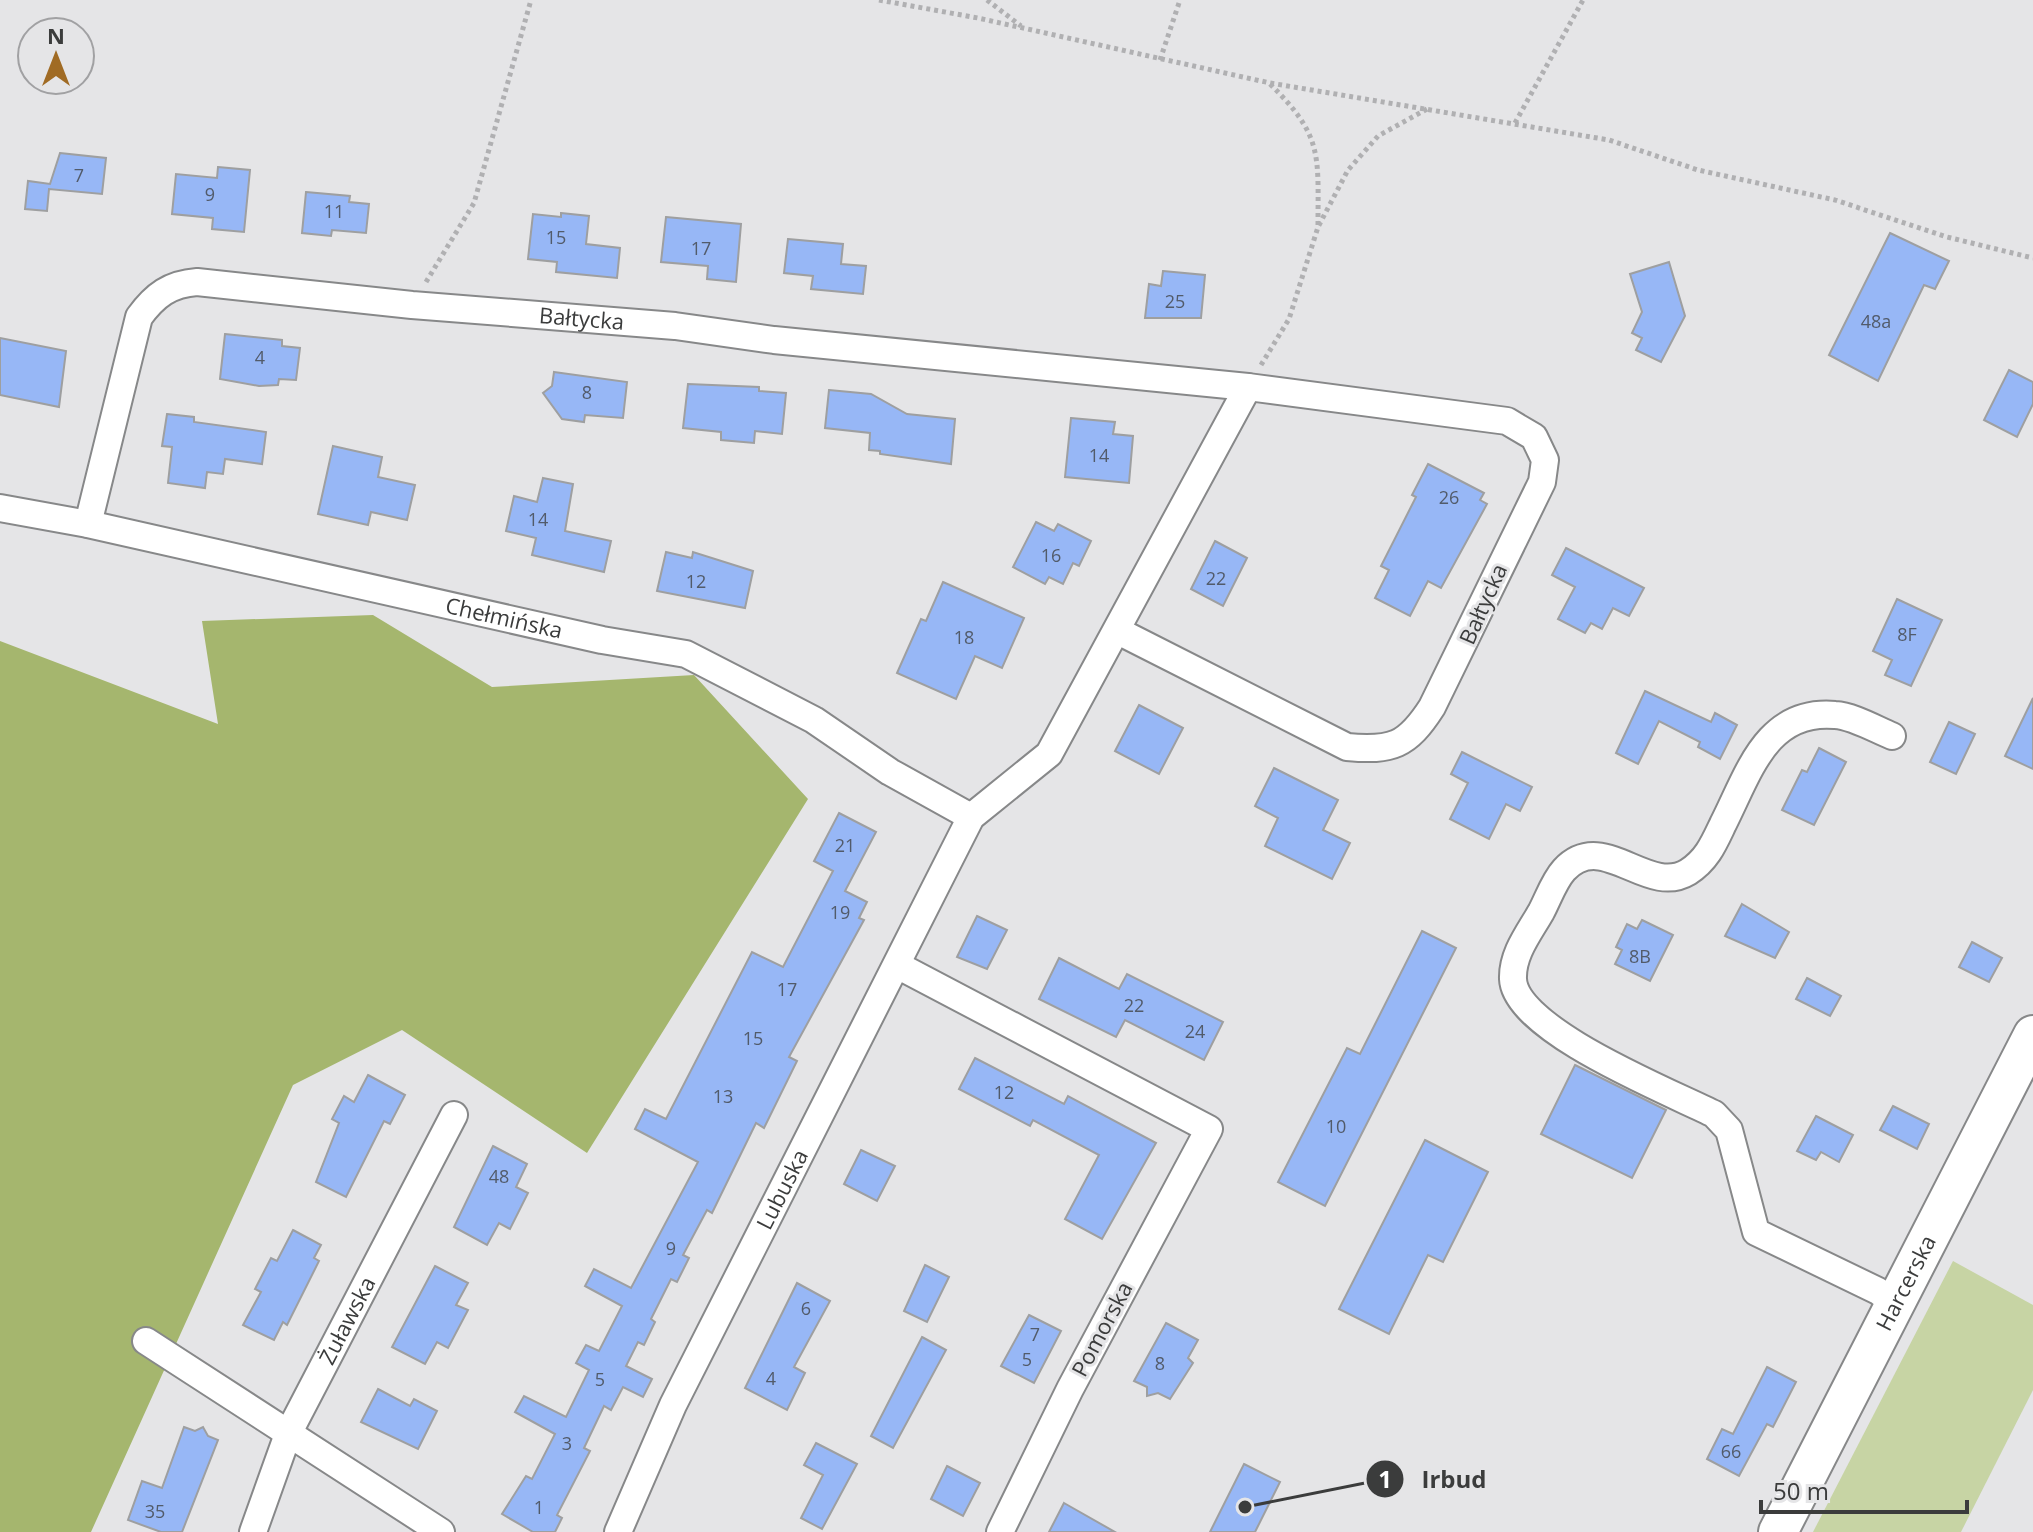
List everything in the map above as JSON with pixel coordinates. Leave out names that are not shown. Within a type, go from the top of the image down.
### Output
[{"type":"street","name":"Bałtycka","points":[[88,524],[139,317],[151,300],[171,286],[201,282],[412,305],[675,326],[789,342],[1248,387],[1507,421],[1534,437],[1545,460],[1542,482],[1459,658],[1419,727],[1403,741],[1383,750],[1347,747],[1118,631]]},
{"type":"street","points":[[971,817],[1049,754],[1248,387]]},
{"type":"street","name":"Chełmińska","points":[[0,508],[88,524],[602,640],[686,654],[814,720],[890,772],[971,817]]},
{"type":"street","points":[[1892,736],[1838,715],[1810,715],[1782,725],[1762,749],[1705,858],[1686,874],[1665,878],[1605,855],[1581,856],[1563,871],[1516,958],[1513,981],[1521,1001],[1539,1021],[1578,1046],[1714,1114],[1729,1130],[1756,1232],[1878,1291],[1895,1304]]},
{"type":"street","name":"Lubuska","points":[[618,1532],[673,1405],[971,817]]},
{"type":"street","name":"Pomorska","points":[[897,965],[1209,1129],[1070,1389],[1000,1532]]},
{"type":"street","name":"Harcerska","points":[[1778,1532],[2033,1035]]},
{"type":"street","name":"Żuławska","points":[[253,1532],[288,1434],[454,1115]]},
{"type":"street","points":[[146,1341],[441,1532]]},
{"type":"path","points":[[412,305],[474,203],[531,0]]},
{"type":"path","points":[[879,0],[1024,28],[1270,83],[1609,140],[1698,170],[1835,200],[1947,237],[2033,258]]},
{"type":"path","points":[[987,0],[1024,28]]},
{"type":"path","points":[[1160,60],[1180,0]]},
{"type":"path","points":[[1515,123],[1583,0]]},
{"type":"path","points":[[1270,83],[1300,113],[1310,130],[1316,150],[1318,227]]},
{"type":"path","points":[[1248,387],[1289,319],[1318,227],[1348,170],[1378,136],[1427,109]]},
{"type":"green space","points":[[373,615],[492,687],[694,675],[808,799],[587,1153],[402,1030],[293,1085],[91,1532],[0,1532],[0,641],[218,724],[202,621]]},
{"type":"green space","points":[[1953,1261],[2033,1305],[2033,1390],[1961,1532],[1813,1532]]},
{"type":"building","points":[[60,153],[106,158],[102,194],[49,189],[47,211],[25,209],[28,181],[50,184]]},
{"type":"building","points":[[218,167],[250,170],[244,232],[212,229],[213,218],[172,214],[176,174],[217,178]]},
{"type":"building","points":[[306,192],[350,196],[349,202],[369,204],[366,233],[332,230],[331,236],[302,233]]},
{"type":"building","points":[[561,213],[589,216],[586,244],[620,248],[617,278],[556,272],[557,262],[528,259],[533,214],[561,217]]},
{"type":"building","points":[[666,217],[741,224],[736,282],[707,279],[708,266],[661,262]]},
{"type":"building","points":[[1890,233],[1949,261],[1935,289],[1924,285],[1878,381],[1829,355]]},
{"type":"building","points":[[788,239],[843,244],[841,264],[866,266],[863,294],[811,289],[813,276],[784,273]]},
{"type":"building","points":[[1669,262],[1685,316],[1661,362],[1636,350],[1642,338],[1632,333],[1642,312],[1630,274]]},
{"type":"building","points":[[1163,271],[1205,275],[1201,318],[1145,318],[1149,284],[1161,286]]},
{"type":"building","points":[[225,334],[282,340],[282,346],[300,348],[296,380],[279,379],[278,385],[259,386],[220,379]]},
{"type":"building","points":[[0,338],[66,351],[59,407],[0,395]]},
{"type":"building","points":[[2009,370],[2033,382],[2033,404],[2017,437],[1984,420]]},
{"type":"building","points":[[554,372],[627,382],[623,418],[585,415],[584,422],[562,419],[543,393],[552,386]]},
{"type":"building","points":[[688,384],[759,387],[759,391],[786,393],[782,434],[755,431],[754,443],[721,440],[721,432],[683,428]]},
{"type":"building","points":[[829,390],[871,394],[907,414],[955,419],[951,464],[880,454],[880,451],[869,450],[870,433],[825,428]]},
{"type":"building","points":[[167,414],[194,417],[194,422],[266,432],[262,464],[225,459],[223,474],[207,472],[205,488],[168,483],[172,447],[162,446]]},
{"type":"building","points":[[1071,418],[1115,422],[1113,434],[1133,436],[1129,483],[1065,477]]},
{"type":"building","points":[[333,446],[382,457],[378,477],[415,485],[407,520],[371,512],[368,525],[318,514]]},
{"type":"building","points":[[1428,464],[1484,493],[1480,500],[1487,504],[1441,588],[1428,581],[1410,616],[1375,598],[1389,570],[1381,566],[1416,497],[1412,495]]},
{"type":"building","points":[[543,478],[573,484],[565,531],[611,541],[604,572],[532,555],[536,538],[506,531],[514,496],[537,502]]},
{"type":"building","points":[[1036,522],[1054,531],[1058,524],[1091,541],[1079,566],[1073,563],[1063,584],[1049,577],[1045,584],[1013,567]]},
{"type":"building","points":[[1215,541],[1247,558],[1223,606],[1191,589]]},
{"type":"building","points":[[1566,548],[1644,588],[1629,616],[1613,608],[1602,629],[1591,623],[1585,633],[1558,619],[1575,587],[1552,575]]},
{"type":"building","points":[[666,552],[692,558],[693,552],[753,571],[745,608],[657,591]]},
{"type":"building","points":[[943,582],[1024,618],[1002,668],[975,656],[956,699],[897,673],[921,619],[926,621]]},
{"type":"building","points":[[1897,599],[1942,620],[1911,686],[1885,675],[1892,660],[1873,651]]},
{"type":"building","points":[[1645,691],[1711,722],[1715,713],[1737,725],[1720,759],[1698,747],[1700,742],[1659,721],[1638,764],[1616,753]]},
{"type":"building","points":[[2033,698],[2033,769],[2005,756]]},
{"type":"building","points":[[1139,705],[1183,728],[1159,774],[1115,751]]},
{"type":"building","points":[[1949,722],[1975,734],[1956,774],[1930,762]]},
{"type":"building","points":[[1819,748],[1846,762],[1814,825],[1782,810],[1802,770],[1807,772]]},
{"type":"building","points":[[1462,752],[1532,787],[1520,811],[1506,804],[1489,839],[1450,819],[1468,783],[1451,774]]},
{"type":"building","points":[[1274,768],[1338,800],[1323,830],[1350,843],[1332,879],[1265,846],[1278,818],[1255,806]]},
{"type":"building","points":[[839,813],[876,832],[845,891],[867,902],[859,918],[864,920],[789,1057],[797,1061],[764,1128],[756,1123],[712,1213],[707,1210],[683,1255],[689,1258],[677,1282],[671,1279],[651,1319],[655,1322],[644,1345],[638,1342],[626,1366],[652,1379],[643,1397],[623,1387],[611,1410],[604,1406],[584,1448],[590,1451],[557,1515],[562,1518],[555,1532],[533,1532],[502,1514],[526,1476],[532,1479],[555,1434],[515,1412],[524,1396],[566,1417],[589,1370],[576,1363],[586,1345],[599,1351],[622,1306],[585,1286],[594,1269],[631,1288],[698,1162],[635,1129],[645,1109],[666,1119],[752,952],[783,967],[833,871],[814,861]]},
{"type":"building","points":[[1742,904],[1789,932],[1775,958],[1725,936]]},
{"type":"building","points":[[977,916],[1007,930],[987,969],[957,957]]},
{"type":"building","points":[[1642,920],[1673,935],[1650,981],[1615,964],[1622,950],[1616,947],[1627,924],[1637,929]]},
{"type":"building","points":[[1422,931],[1456,948],[1325,1206],[1278,1182],[1347,1048],[1360,1054]]},
{"type":"building","points":[[1972,942],[2002,958],[1989,982],[1959,967]]},
{"type":"building","points":[[1059,958],[1119,989],[1127,974],[1223,1022],[1204,1060],[1125,1020],[1116,1037],[1039,999]]},
{"type":"building","points":[[1807,978],[1841,996],[1830,1016],[1796,999]]},
{"type":"building","points":[[975,1058],[1064,1104],[1068,1096],[1156,1143],[1102,1239],[1065,1219],[1099,1155],[1033,1120],[1030,1126],[959,1089]]},
{"type":"building","points":[[1575,1065],[1666,1110],[1632,1178],[1541,1134]]},
{"type":"building","points":[[368,1075],[405,1095],[390,1124],[384,1121],[346,1197],[316,1182],[339,1123],[332,1119],[344,1096],[354,1102]]},
{"type":"building","points":[[1893,1106],[1929,1124],[1917,1149],[1880,1130]]},
{"type":"building","points":[[1816,1116],[1853,1135],[1839,1162],[1821,1152],[1816,1160],[1797,1151]]},
{"type":"building","points":[[1425,1140],[1488,1172],[1443,1262],[1428,1255],[1389,1334],[1339,1309]]},
{"type":"building","points":[[493,1146],[527,1164],[516,1187],[528,1193],[510,1229],[499,1223],[487,1245],[454,1227]]},
{"type":"building","points":[[861,1150],[895,1166],[877,1201],[844,1184]]},
{"type":"building","points":[[293,1230],[321,1245],[314,1258],[319,1261],[287,1325],[283,1322],[274,1340],[243,1325],[261,1292],[255,1289],[271,1258],[277,1261]]},
{"type":"building","points":[[925,1265],[949,1277],[927,1322],[904,1311]]},
{"type":"building","points":[[435,1266],[468,1283],[456,1305],[468,1310],[448,1348],[437,1342],[425,1364],[392,1347]]},
{"type":"building","points":[[797,1283],[830,1301],[794,1367],[805,1373],[787,1410],[745,1388]]},
{"type":"building","points":[[1029,1315],[1061,1331],[1034,1383],[1001,1366]]},
{"type":"building","points":[[1166,1323],[1198,1340],[1188,1358],[1193,1363],[1170,1399],[1158,1393],[1147,1396],[1147,1387],[1134,1381]]},
{"type":"building","points":[[922,1337],[946,1350],[893,1448],[871,1436]]},
{"type":"building","points":[[1767,1367],[1796,1382],[1773,1427],[1767,1424],[1739,1476],[1707,1459],[1722,1429],[1733,1434]]},
{"type":"building","points":[[378,1389],[410,1406],[414,1399],[437,1411],[418,1449],[361,1422]]},
{"type":"building","points":[[184,1427],[195,1431],[203,1427],[208,1436],[218,1440],[182,1532],[161,1532],[128,1520],[142,1481],[162,1488]]},
{"type":"building","points":[[816,1443],[857,1464],[822,1529],[801,1518],[823,1475],[804,1465]]},
{"type":"building","points":[[1244,1464],[1280,1482],[1255,1532],[1210,1532]]},
{"type":"building","points":[[947,1466],[980,1483],[963,1516],[931,1499]]},
{"type":"building","points":[[1064,1503],[1115,1532],[1049,1532]]},
{"type":"place","name":"Irbud","points":[[1245,1507]]}]
